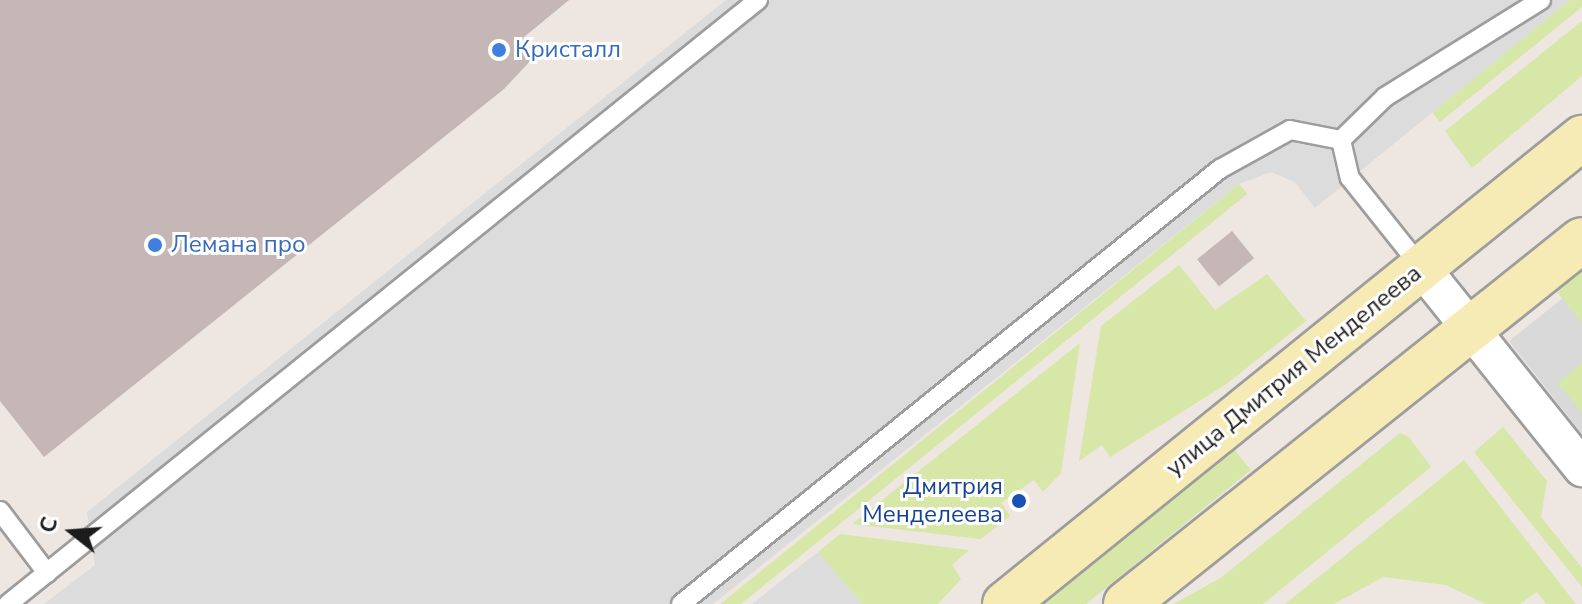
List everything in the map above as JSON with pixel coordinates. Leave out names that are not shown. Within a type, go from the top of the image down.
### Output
[{"type":"street","name":"улица Дмитрия Менделеева","points":[[1005,604],[1582,138]]},
{"type":"street","points":[[1126,604],[1582,240]]},
{"type":"street","points":[[1421,267],[1582,468]]},
{"type":"lane","points":[[8,604],[758,0]]},
{"type":"lane","points":[[1341,140],[1385,97],[1541,0]]},
{"type":"lane","points":[[681,604],[1220,169],[1290,130],[1341,140]]},
{"type":"lane","points":[[1341,140],[1350,178],[1421,267]]},
{"type":"lane","points":[[0,511],[47,573]]},
{"type":"shaded area","points":[[726,0],[1570,0],[1315,208],[1295,182],[1271,172],[1239,184],[713,604],[44,604],[95,565],[87,512]]},
{"type":"shaded area","points":[[1582,283],[1582,434],[1509,341]]},
{"type":"shaded area","points":[[818,552],[862,604],[752,604]]},
{"type":"green space","points":[[1570,0],[1582,0],[1582,7],[1440,122],[1432,112]]},
{"type":"green space","points":[[1582,21],[1582,76],[1472,168],[1445,131]]},
{"type":"green space","points":[[1239,184],[1247,194],[741,604],[720,604]]},
{"type":"green space","points":[[1582,263],[1582,322],[1552,286]]},
{"type":"green space","points":[[1179,265],[1215,310],[1267,274],[1306,321],[1225,385],[1110,457],[1102,445],[1079,461],[1101,326]]},
{"type":"green space","points":[[1080,343],[1061,473],[1043,492],[1034,480],[1001,503],[1010,516],[981,539],[852,524]]},
{"type":"green space","points":[[1582,363],[1582,413],[1558,383]]},
{"type":"green space","points":[[1503,427],[1547,481],[1541,517],[1582,568],[1582,587],[1474,452]]},
{"type":"green space","points":[[1400,433],[1409,437],[1431,467],[1263,604],[1174,604],[1222,577]]},
{"type":"green space","points":[[1232,447],[1251,470],[1086,604],[1038,604]]},
{"type":"green space","points":[[1464,460],[1576,604],[1546,604],[1537,592],[1520,604],[1486,604],[1446,585],[1383,577],[1334,604],[1285,604]]},
{"type":"green space","points":[[840,534],[969,550],[952,565],[961,579],[938,604],[862,604],[818,552]]},
{"type":"building","name":"Лемана про","points":[[0,0],[569,0],[518,42],[533,58],[504,89],[44,457],[0,401]]},
{"type":"building","points":[[1232,231],[1254,258],[1219,287],[1197,259]]},
{"type":"place","name":"Кристалл","points":[[499,50]]},
{"type":"place","name":"Лемана про","points":[[155,245]]},
{"type":"place","name":"Дмитрия Менделеева","points":[[1019,501]]}]
